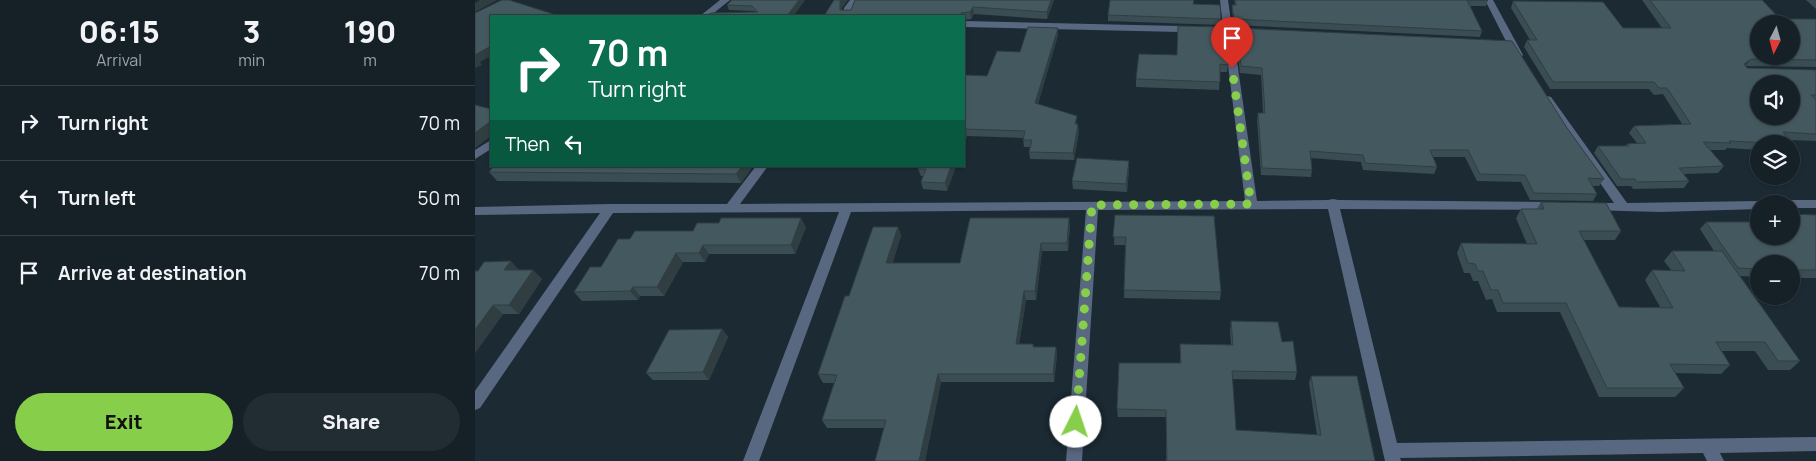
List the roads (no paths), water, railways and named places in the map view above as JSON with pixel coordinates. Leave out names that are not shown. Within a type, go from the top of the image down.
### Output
[{"type":"street","points":[[707,15],[726,0]]},
{"type":"street","points":[[848,15],[849,8],[855,0]]},
{"type":"street","points":[[1224,0],[1226,30],[1251,204]]},
{"type":"street","points":[[1489,0],[1507,43],[1522,61]]},
{"type":"street","points":[[707,15],[727,14]]},
{"type":"street","points":[[965,24],[1266,32]]},
{"type":"street","points":[[1542,92],[1623,207]]},
{"type":"street","points":[[475,155],[490,145]]},
{"type":"street","points":[[731,208],[761,167]]},
{"type":"street","points":[[1333,203],[1392,456],[1816,444]]},
{"type":"street","points":[[475,211],[610,208],[847,208],[1333,203],[1578,207],[1750,205]]},
{"type":"street","points":[[1800,204],[1816,204]]},
{"type":"street","points":[[1073,461],[1092,205]]},
{"type":"street","points":[[475,403],[610,208]]},
{"type":"street","points":[[751,461],[847,208]]},
{"type":"street","points":[[1707,446],[1716,461]]}]
